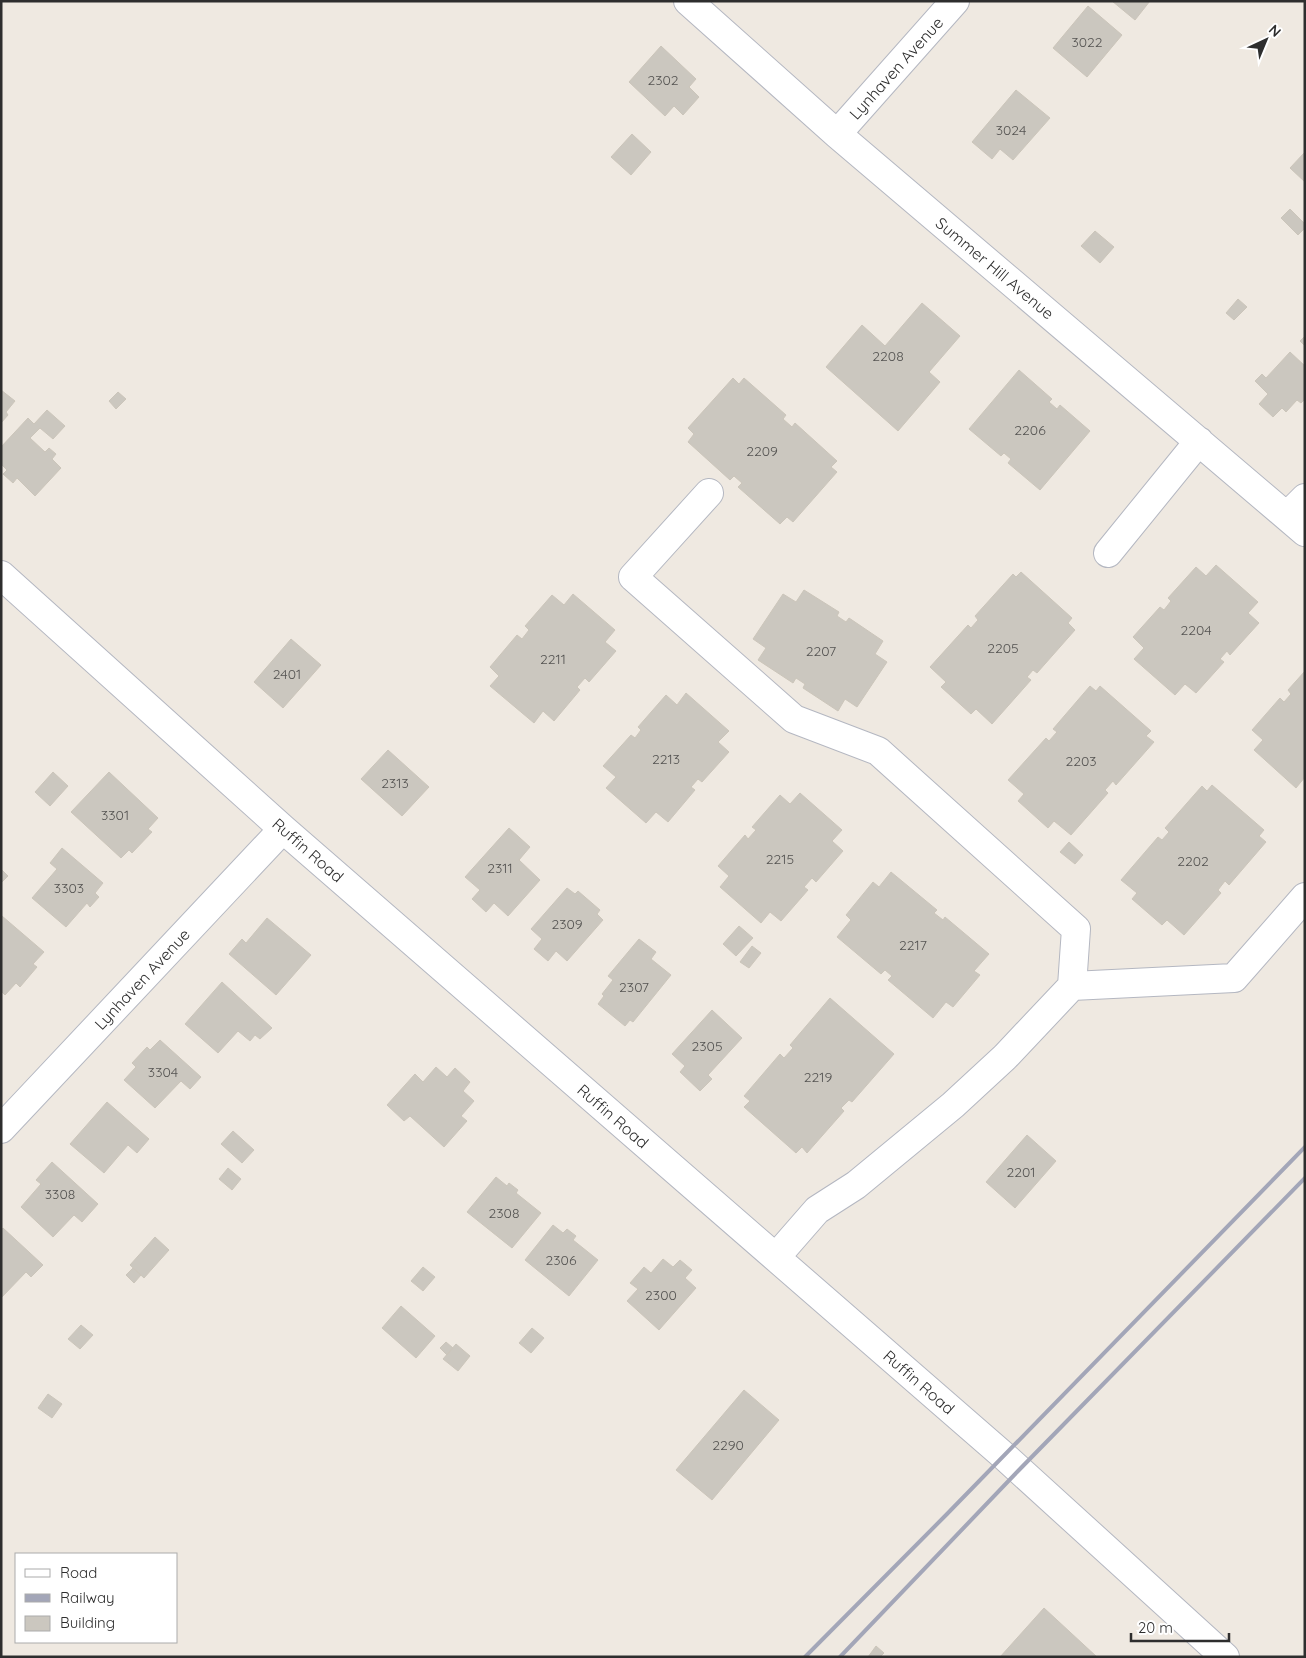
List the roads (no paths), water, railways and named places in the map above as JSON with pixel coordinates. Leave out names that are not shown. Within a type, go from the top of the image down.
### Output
[{"type":"street","name":"Summer Hill Avenue","points":[[688,1],[837,134],[1199,441],[1299,515]]},
{"type":"street","name":"Lynhaven Avenue","points":[[837,134],[955,1]]},
{"type":"street","points":[[1108,553],[1199,441]]},
{"type":"street","points":[[709,493],[633,576],[794,719],[878,751],[1076,929],[1072,986],[1005,1057],[953,1105],[856,1186],[817,1210],[776,1257]]},
{"type":"street","name":"Ruffin Road","points":[[1,575],[283,829],[1004,1456],[1225,1657]]},
{"type":"street","name":"Lynhaven Avenue","points":[[1,1129],[283,829]]},
{"type":"street","points":[[1072,986],[1234,978],[1305,897]]},
{"type":"railway","points":[[805,1657],[1305,1147]]},
{"type":"railway","points":[[840,1657],[1019,1470],[1305,1178]]}]
